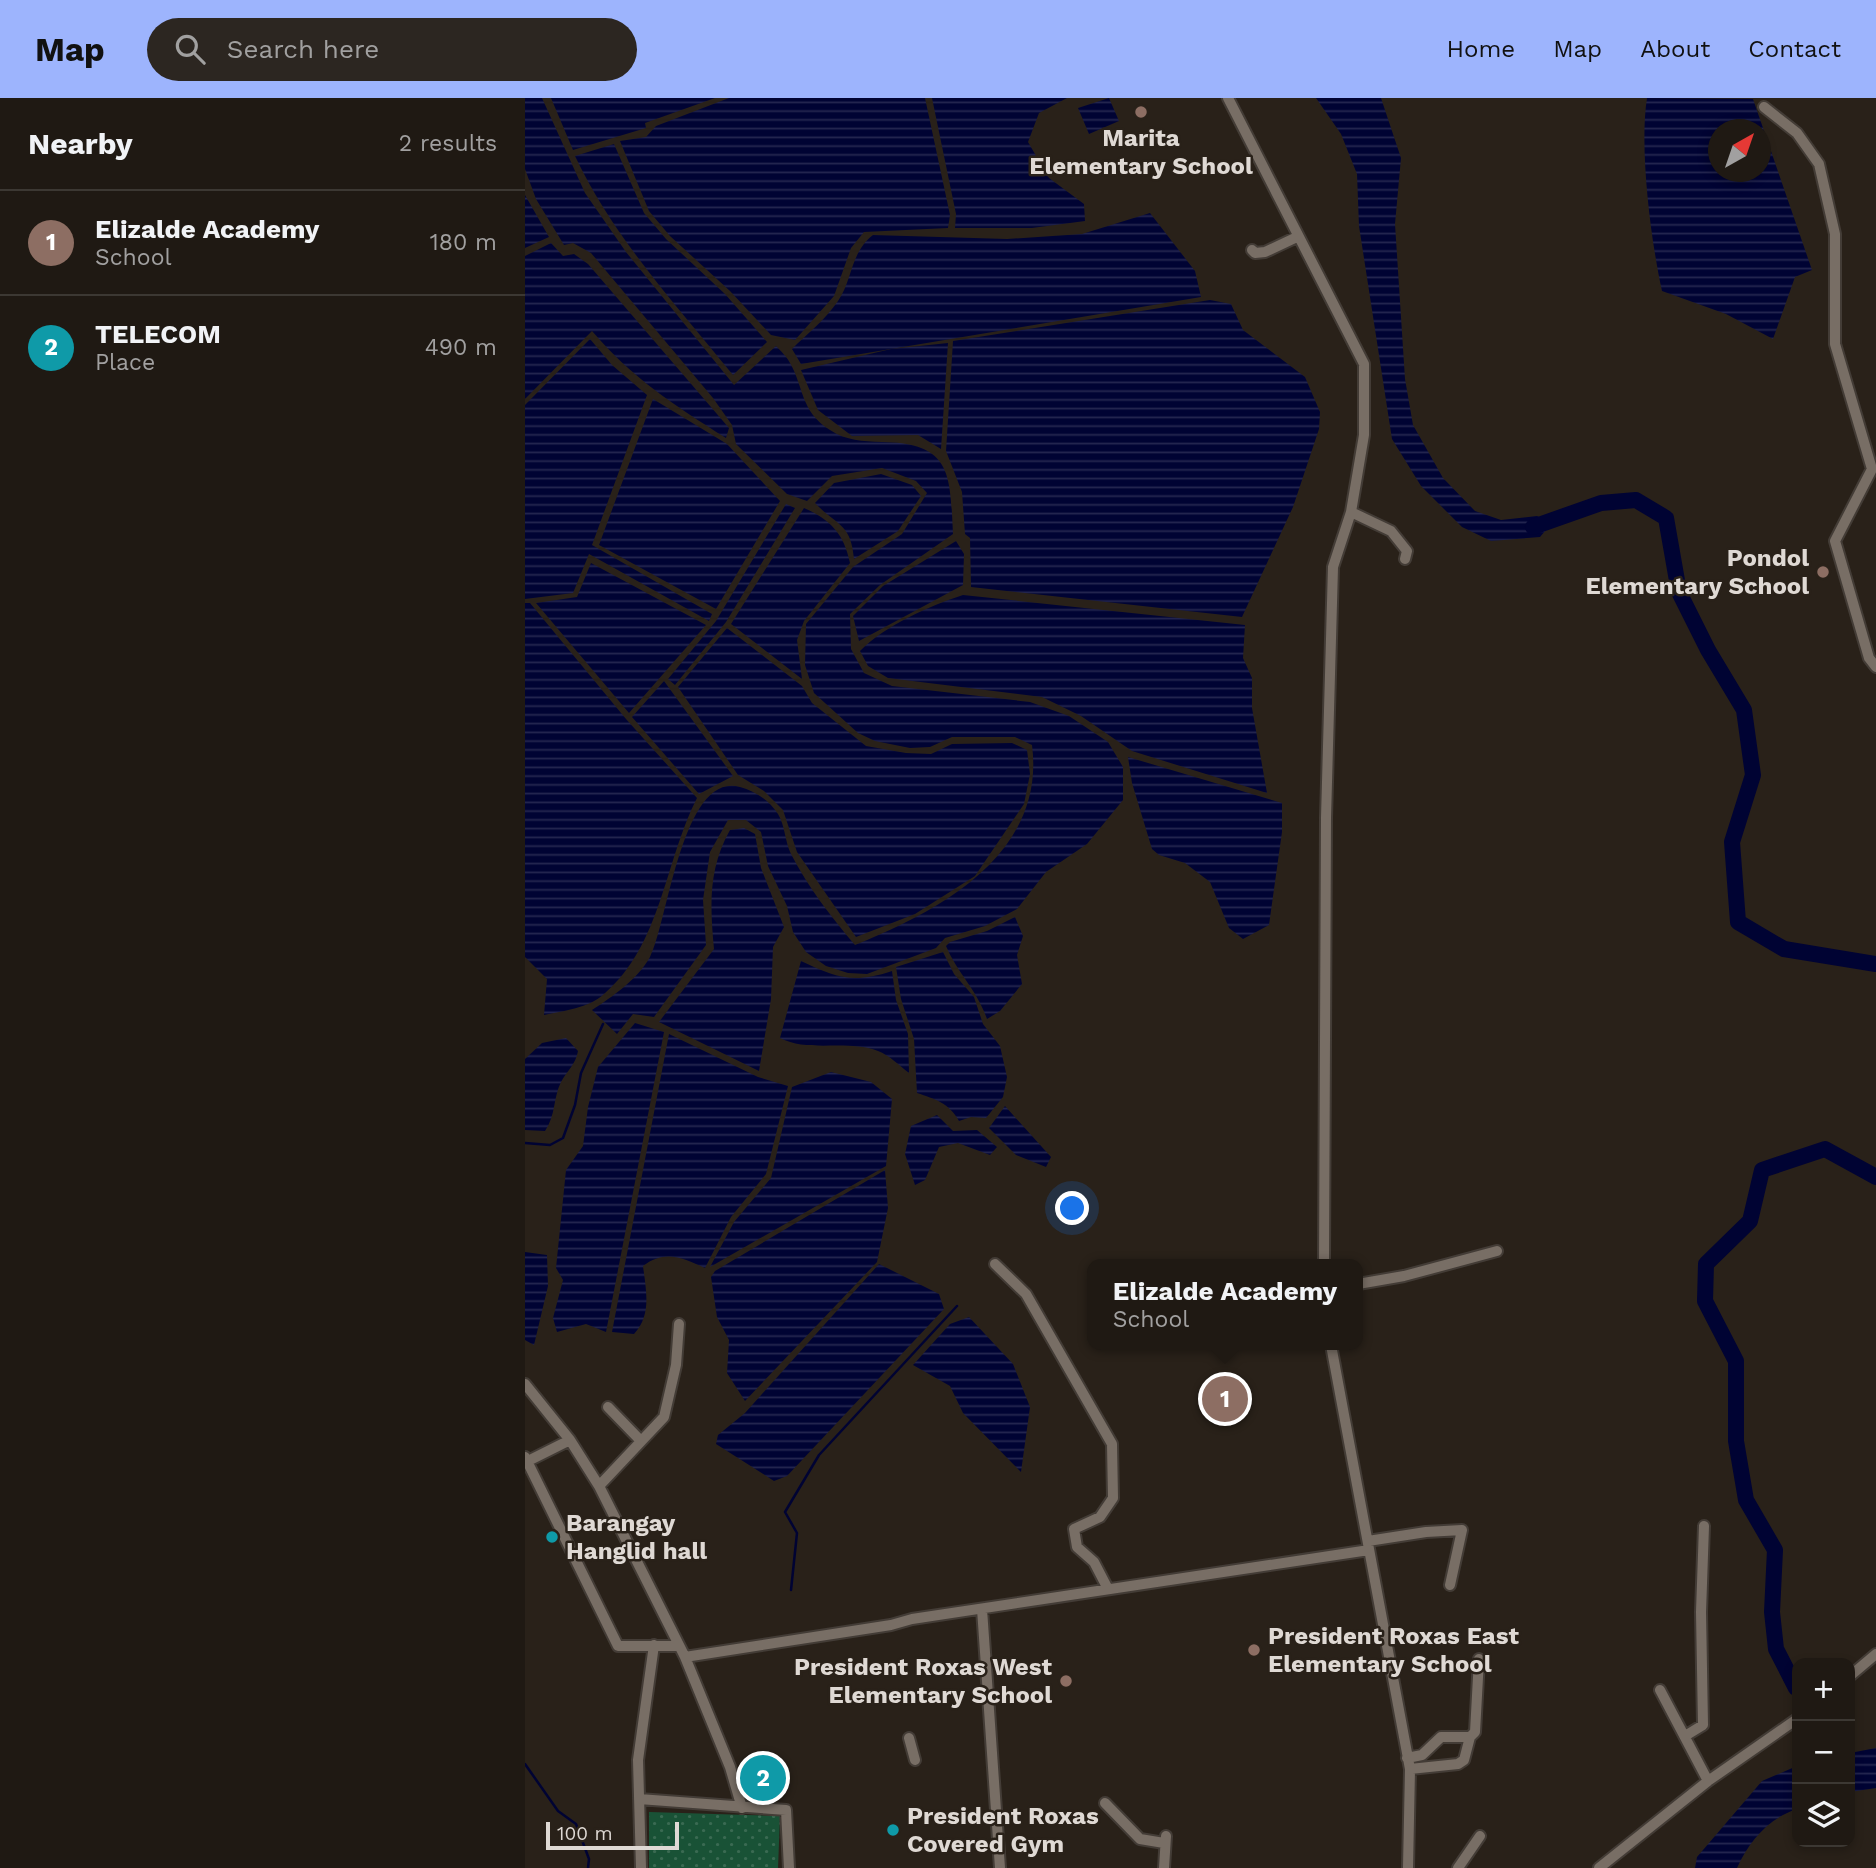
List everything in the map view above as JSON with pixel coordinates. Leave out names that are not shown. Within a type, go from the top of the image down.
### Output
[{"type":"street","points":[[1228,98],[1364,364],[1364,435],[1351,512],[1333,567],[1326,818],[1324,1259]]},
{"type":"street","points":[[1764,107],[1797,133],[1819,164],[1835,234],[1835,344],[1872,469],[1835,541],[1870,658],[1876,667]]},
{"type":"street","points":[[1252,250],[1255,253],[1265,252],[1297,237]]},
{"type":"street","points":[[1351,512],[1391,531],[1407,551],[1405,559]]},
{"type":"street","points":[[1363,1283],[1404,1276],[1497,1251]]},
{"type":"street","points":[[995,1264],[1026,1294],[1112,1444],[1113,1498],[1100,1517],[1074,1529],[1077,1548],[1094,1562],[1108,1589]]},
{"type":"street","points":[[599,1486],[664,1417],[676,1365],[679,1324]]},
{"type":"street","points":[[1332,1350],[1408,1763],[1408,1868]]},
{"type":"street","points":[[525,1384],[570,1440],[599,1486],[685,1657],[730,1767],[742,1808]]},
{"type":"street","points":[[608,1407],[641,1441]]},
{"type":"street","points":[[570,1440],[527,1459],[618,1646],[678,1647]]},
{"type":"street","points":[[1685,1736],[1703,1725],[1701,1612],[1704,1526]]},
{"type":"street","points":[[685,1657],[1369,1546],[1426,1532],[1462,1530],[1450,1585]]},
{"type":"street","points":[[982,1609],[1000,1868]]},
{"type":"street","points":[[641,1868],[638,1760],[654,1645]]},
{"type":"street","points":[[1855,1672],[1876,1654]]},
{"type":"street","points":[[1408,1763],[1458,1763],[1464,1760],[1470,1737],[1475,1732],[1479,1659]]},
{"type":"street","points":[[1660,1690],[1708,1781]]},
{"type":"street","points":[[1599,1868],[1708,1781],[1794,1721]]},
{"type":"street","points":[[1408,1763],[1423,1755],[1441,1737],[1470,1737]]},
{"type":"street","points":[[909,1738],[915,1759]]},
{"type":"street","points":[[639,1799],[786,1810],[789,1868]]},
{"type":"street","points":[[1105,1804],[1140,1839],[1165,1840],[1164,1868]]},
{"type":"street","points":[[1458,1868],[1480,1836]]},
{"type":"green space","points":[[649,1812],[780,1816],[778,1868],[649,1868]]},
{"type":"shaded area","points":[[525,98],[542,98],[585,193],[626,252],[734,385],[776,346],[790,363],[808,407],[820,423],[855,440],[922,448],[943,466],[948,479],[953,534],[880,585],[850,614],[851,649],[864,673],[892,686],[1030,702],[1069,716],[1108,742],[1123,767],[1123,800],[1087,844],[1046,872],[1017,909],[985,926],[945,938],[936,948],[867,974],[848,973],[826,966],[806,952],[793,932],[787,906],[768,866],[761,832],[746,820],[728,820],[710,852],[703,900],[706,945],[654,1017],[633,1014],[617,1034],[592,1010],[632,980],[650,957],[680,853],[691,825],[704,802],[720,788],[740,787],[770,804],[780,818],[789,849],[798,866],[820,901],[855,945],[888,931],[953,895],[1005,847],[1022,817],[1032,783],[1032,745],[1015,737],[952,737],[930,747],[910,748],[875,741],[858,733],[814,693],[805,665],[806,624],[853,567],[902,534],[927,493],[916,481],[882,468],[832,476],[807,501],[787,494],[736,444],[732,425],[713,398],[591,253],[573,243],[564,245],[536,199],[525,169]]},
{"type":"shaded area","points":[[551,98],[715,98],[645,123],[646,128],[573,150]]},
{"type":"shaded area","points":[[729,98],[925,98],[950,215],[948,228],[864,232],[851,248],[834,296],[795,340],[771,335],[730,291],[670,236],[649,211],[620,141],[646,137],[656,126]]},
{"type":"shaded area","points":[[932,98],[1067,98],[1039,113],[1028,142],[1049,178],[1084,204],[1085,221],[1032,228],[955,228],[956,214]]},
{"type":"shaded area","points":[[1109,98],[1119,121],[1089,134],[1078,108]]},
{"type":"shaded area","points":[[1316,98],[1381,98],[1401,158],[1395,224],[1405,379],[1413,425],[1443,478],[1475,511],[1501,520],[1537,516],[1552,523],[1540,537],[1491,541],[1462,527],[1421,486],[1392,439],[1359,226],[1357,174],[1341,134]]},
{"type":"shaded area","points":[[1647,98],[1753,99],[1760,119],[1708,119],[1708,182],[1771,182],[1771,151],[1812,270],[1795,277],[1773,339],[1726,314],[1662,291],[1647,195],[1644,143]]},
{"type":"shaded area","points":[[614,144],[644,213],[666,239],[725,294],[767,342],[733,375],[627,243],[590,186],[575,156]]},
{"type":"shaded area","points":[[525,195],[549,237],[525,248]]},
{"type":"shaded area","points":[[1150,213],[1195,271],[1201,297],[801,364],[792,349],[838,301],[860,250],[873,235],[1007,239],[1082,234]]},
{"type":"shaded area","points":[[551,243],[563,256],[574,254],[588,264],[729,428],[726,438],[638,377],[592,331],[525,399],[525,256]]},
{"type":"shaded area","points":[[1210,300],[1231,304],[1243,330],[1305,377],[1320,412],[1319,429],[1293,507],[1242,617],[971,587],[970,538],[965,534],[962,492],[946,451],[953,341]]},
{"type":"shaded area","points":[[590,339],[612,365],[647,395],[592,545],[712,614],[709,621],[589,554],[573,593],[525,599],[525,405]]},
{"type":"shaded area","points":[[948,343],[941,449],[918,435],[852,436],[818,410],[801,370],[891,349]]},
{"type":"shaded area","points":[[653,399],[727,444],[780,501],[716,609],[599,545]]},
{"type":"shaded area","points":[[881,474],[912,485],[921,496],[898,531],[854,559],[850,538],[842,526],[815,503],[834,483]]},
{"type":"shaded area","points":[[786,504],[795,508],[726,622],[675,685],[668,679],[716,621]]},
{"type":"shaded area","points":[[804,508],[835,529],[844,544],[850,563],[804,621],[797,640],[802,679],[731,624]]},
{"type":"shaded area","points":[[956,541],[964,554],[963,585],[859,641],[853,616],[883,586]]},
{"type":"shaded area","points":[[591,563],[706,625],[629,713],[536,603],[577,597]]},
{"type":"shaded area","points":[[963,595],[1245,625],[1243,658],[1252,678],[1252,708],[1267,793],[1132,751],[1081,716],[1042,697],[888,678],[868,666],[860,651],[882,633],[909,617]]},
{"type":"shaded area","points":[[525,603],[530,603],[626,719],[697,798],[650,927],[623,974],[591,1003],[544,1015],[547,979],[525,957]]},
{"type":"shaded area","points":[[727,628],[802,686],[812,703],[866,746],[931,754],[952,744],[1012,743],[1027,750],[1030,774],[1024,804],[975,876],[915,914],[856,937],[797,852],[783,810],[764,791],[738,775],[678,687]]},
{"type":"shaded area","points":[[664,681],[733,776],[699,794],[632,717]]},
{"type":"shaded area","points":[[1128,757],[1282,803],[1282,832],[1269,925],[1243,939],[1229,928],[1210,882],[1185,863],[1159,855],[1152,849],[1132,783]]},
{"type":"shaded area","points":[[744,828],[755,834],[761,868],[784,927],[773,947],[771,999],[759,1071],[659,1022],[714,949],[714,873],[730,830]]},
{"type":"shaded area","points":[[1015,917],[1023,936],[1017,955],[1022,984],[1000,1011],[987,1019],[946,946],[950,942],[987,931]]},
{"type":"shaded area","points":[[943,952],[954,974],[974,997],[983,1024],[1000,1046],[1007,1077],[1003,1097],[986,1118],[971,1117],[959,1121],[946,1106],[917,1093],[914,1039],[901,999],[896,967]]},
{"type":"shaded area","points":[[801,961],[825,972],[845,977],[866,977],[892,971],[896,1000],[908,1034],[909,1073],[878,1051],[853,1046],[803,1045],[780,1038]]},
{"type":"shaded area","points":[[635,1023],[664,1032],[606,1332],[586,1324],[557,1332],[553,1318],[563,1280],[556,1268],[566,1170],[583,1146],[588,1107],[598,1067]]},
{"type":"shaded area","points":[[669,1034],[758,1077],[788,1086],[766,1174],[731,1217],[705,1268],[674,1257],[659,1258],[643,1266],[646,1310],[640,1327],[634,1334],[612,1332]]},
{"type":"shaded area","points":[[566,1038],[578,1051],[558,1088],[549,1125],[545,1131],[525,1130],[525,1059],[542,1043]]},
{"type":"shaded area","points":[[831,1072],[871,1082],[892,1099],[886,1166],[710,1267],[734,1222],[771,1178],[792,1087]]},
{"type":"shaded area","points":[[1005,1106],[1051,1157],[1046,1167],[1016,1155],[989,1128]]},
{"type":"shaded area","points":[[937,1115],[953,1131],[977,1130],[997,1147],[990,1155],[958,1143],[939,1147],[925,1180],[915,1185],[905,1154],[911,1126]]},
{"type":"shaded area","points":[[885,1170],[888,1208],[877,1262],[745,1401],[727,1373],[729,1340],[717,1317],[711,1277],[715,1271]]},
{"type":"shaded area","points":[[525,1252],[547,1255],[548,1286],[534,1345],[525,1340]]},
{"type":"shaded area","points":[[879,1264],[939,1294],[944,1309],[787,1476],[774,1481],[716,1444],[718,1435],[745,1413]]},
{"type":"shaded area","points":[[969,1317],[1013,1364],[1030,1407],[1021,1472],[963,1413],[950,1386],[913,1365],[950,1324]]},
{"type":"shaded area","points":[[1876,1748],[1876,1788],[1855,1791],[1855,1752]]},
{"type":"shaded area","points":[[1792,1768],[1792,1811],[1777,1818],[1761,1832],[1747,1849],[1737,1868],[1695,1868],[1697,1857],[1762,1781]]},
{"type":"waterway","points":[[1533,527],[1601,503],[1636,500],[1666,518],[1679,592],[1708,650],[1744,710],[1753,775],[1732,842],[1738,922],[1784,949],[1876,964]]},
{"type":"waterway","points":[[525,1143],[550,1145],[563,1138],[575,1105],[581,1073],[603,1024]]},
{"type":"waterway","points":[[1792,1680],[1776,1649],[1772,1612],[1775,1550],[1746,1500],[1736,1441],[1736,1361],[1705,1301],[1706,1264],[1750,1221],[1762,1170],[1825,1149],[1876,1177]]},
{"type":"waterway","points":[[791,1590],[797,1533],[785,1512],[819,1455],[957,1306]]},
{"type":"waterway","points":[[525,1764],[558,1811],[576,1824],[589,1859],[588,1868]]},
{"type":"place","name":"Marita Elementary School","points":[[1141,112]]},
{"type":"place","name":"Pondol Elementary School","points":[[1823,572]]},
{"type":"place","name":"Elizalde Academy","points":[[1225,1399]]},
{"type":"place","name":"Barangay Hanglid hall","points":[[552,1537]]},
{"type":"place","name":"President Roxas East Elementary School","points":[[1254,1650]]},
{"type":"place","name":"President Roxas West Elementary School","points":[[1066,1681]]},
{"type":"place","name":"TELECOM","points":[[763,1778]]},
{"type":"place","name":"President Roxas Covered Gym","points":[[893,1830]]}]
